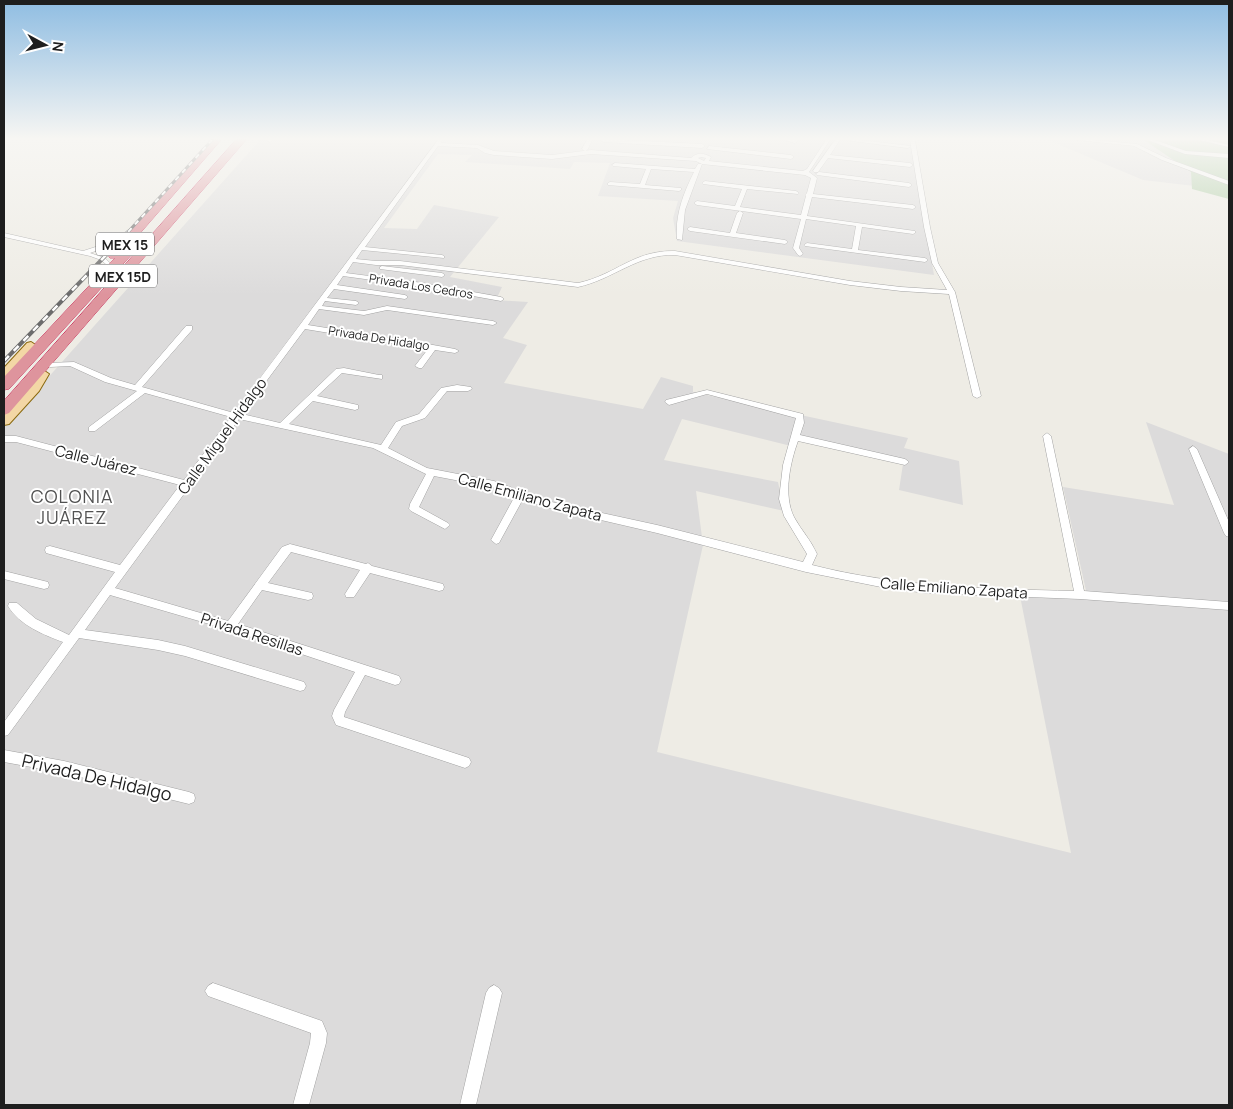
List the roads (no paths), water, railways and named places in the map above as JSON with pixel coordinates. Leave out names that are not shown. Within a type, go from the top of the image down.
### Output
[{"type":"highway","name":"MEX 15","points":[[31,346],[147,219],[177,192]]},
{"type":"highway","name":"MEX 15D","points":[[4,386],[186,192]]},
{"type":"highway","name":"MEX 15D","points":[[4,410],[191,192]]},
{"type":"highway","name":"MEX 15","points":[[46,370],[121,288],[195,192]]},
{"type":"main road","name":"MEX 15","points":[[4,375],[31,346]]},
{"type":"main road","points":[[4,370],[31,346]]},
{"type":"main road","name":"MEX 15","points":[[4,417],[46,370]]},
{"type":"main road","points":[[4,421],[34,388],[46,370]]},
{"type":"street","name":"Calle Miguel Hidalgo","points":[[6,725],[188,484],[401,192]]},
{"type":"street","points":[[680,239],[679,215],[689,192]]},
{"type":"street","points":[[732,235],[744,192]]},
{"type":"street","points":[[783,192],[796,193]]},
{"type":"street","points":[[800,254],[796,248],[809,192]]},
{"type":"street","points":[[921,192],[927,227],[936,263],[952,292],[977,396]]},
{"type":"street","points":[[808,195],[913,208]]},
{"type":"street","points":[[698,206],[912,232]]},
{"type":"street","points":[[83,253],[113,243],[147,219]]},
{"type":"street","points":[[855,251],[859,225]]},
{"type":"street","points":[[690,229],[785,242]]},
{"type":"street","points":[[4,235],[98,257],[107,263]]},
{"type":"street","points":[[807,245],[925,260]]},
{"type":"street","points":[[359,248],[442,257]]},
{"type":"street","points":[[598,281],[636,258],[664,252],[899,290],[952,292]]},
{"type":"street","points":[[376,263],[383,268],[564,289],[591,289],[609,282],[651,259],[662,256],[692,256]]},
{"type":"street","points":[[350,260],[400,263],[566,285],[589,284],[619,276]]},
{"type":"street","name":"Privada Los Cedros","points":[[341,274],[423,285],[500,299]]},
{"type":"street","points":[[331,286],[405,297]]},
{"type":"street","points":[[319,303],[356,303]]},
{"type":"street","points":[[319,303],[368,313],[387,308],[493,323]]},
{"type":"street","name":"Privada De Hidalgo","points":[[302,326],[455,351]]},
{"type":"street","points":[[92,429],[141,389],[189,328]]},
{"type":"street","points":[[419,366],[433,347]]},
{"type":"street","name":"Calle Emiliano Zapata","points":[[46,370],[71,364],[108,380],[237,416],[363,442],[383,449],[412,466],[432,472],[494,484],[520,496],[546,504],[657,529],[806,568],[886,584],[926,589],[1080,595],[1229,606]]},
{"type":"street","points":[[283,425],[341,370],[379,376]]},
{"type":"street","points":[[383,449],[399,424],[423,416],[442,390],[452,387],[468,389]]},
{"type":"street","points":[[669,402],[707,392],[797,414],[800,418],[788,459],[784,497],[793,525],[810,548],[812,554],[806,568]]},
{"type":"street","points":[[313,398],[355,407]]},
{"type":"street","points":[[1047,436],[1080,595]]},
{"type":"street","points":[[795,437],[905,462]]},
{"type":"street","name":"Calle Juárez","points":[[4,439],[16,439],[188,484]]},
{"type":"street","points":[[1193,449],[1229,533]]},
{"type":"street","points":[[432,472],[414,508],[445,525]]},
{"type":"street","points":[[496,540],[520,496]]},
{"type":"street","points":[[230,626],[286,550],[290,548],[439,587]]},
{"type":"street","points":[[50,550],[123,570]]},
{"type":"street","points":[[350,594],[368,567]]},
{"type":"street","points":[[4,575],[44,585]]},
{"type":"street","points":[[260,585],[308,596]]},
{"type":"street","name":"Privada Resillas","points":[[107,590],[230,626],[395,680]]},
{"type":"street","points":[[13,606],[30,622],[49,633],[73,637],[158,644],[300,686]]},
{"type":"street","points":[[363,670],[340,710],[338,716],[340,721],[465,762]]},
{"type":"street","name":"Privada De Hidalgo","points":[[4,756],[64,768],[189,798]]},
{"type":"street","points":[[213,991],[316,1027],[319,1033],[318,1043],[301,1105]]},
{"type":"street","points":[[468,1105],[494,993]]},
{"type":"railway","points":[[108,254],[165,192]]},
{"type":"railway","points":[[4,361],[109,252]]},
{"type":"district","name":"COLONIA JUÁREZ","points":[[72,506]]}]
